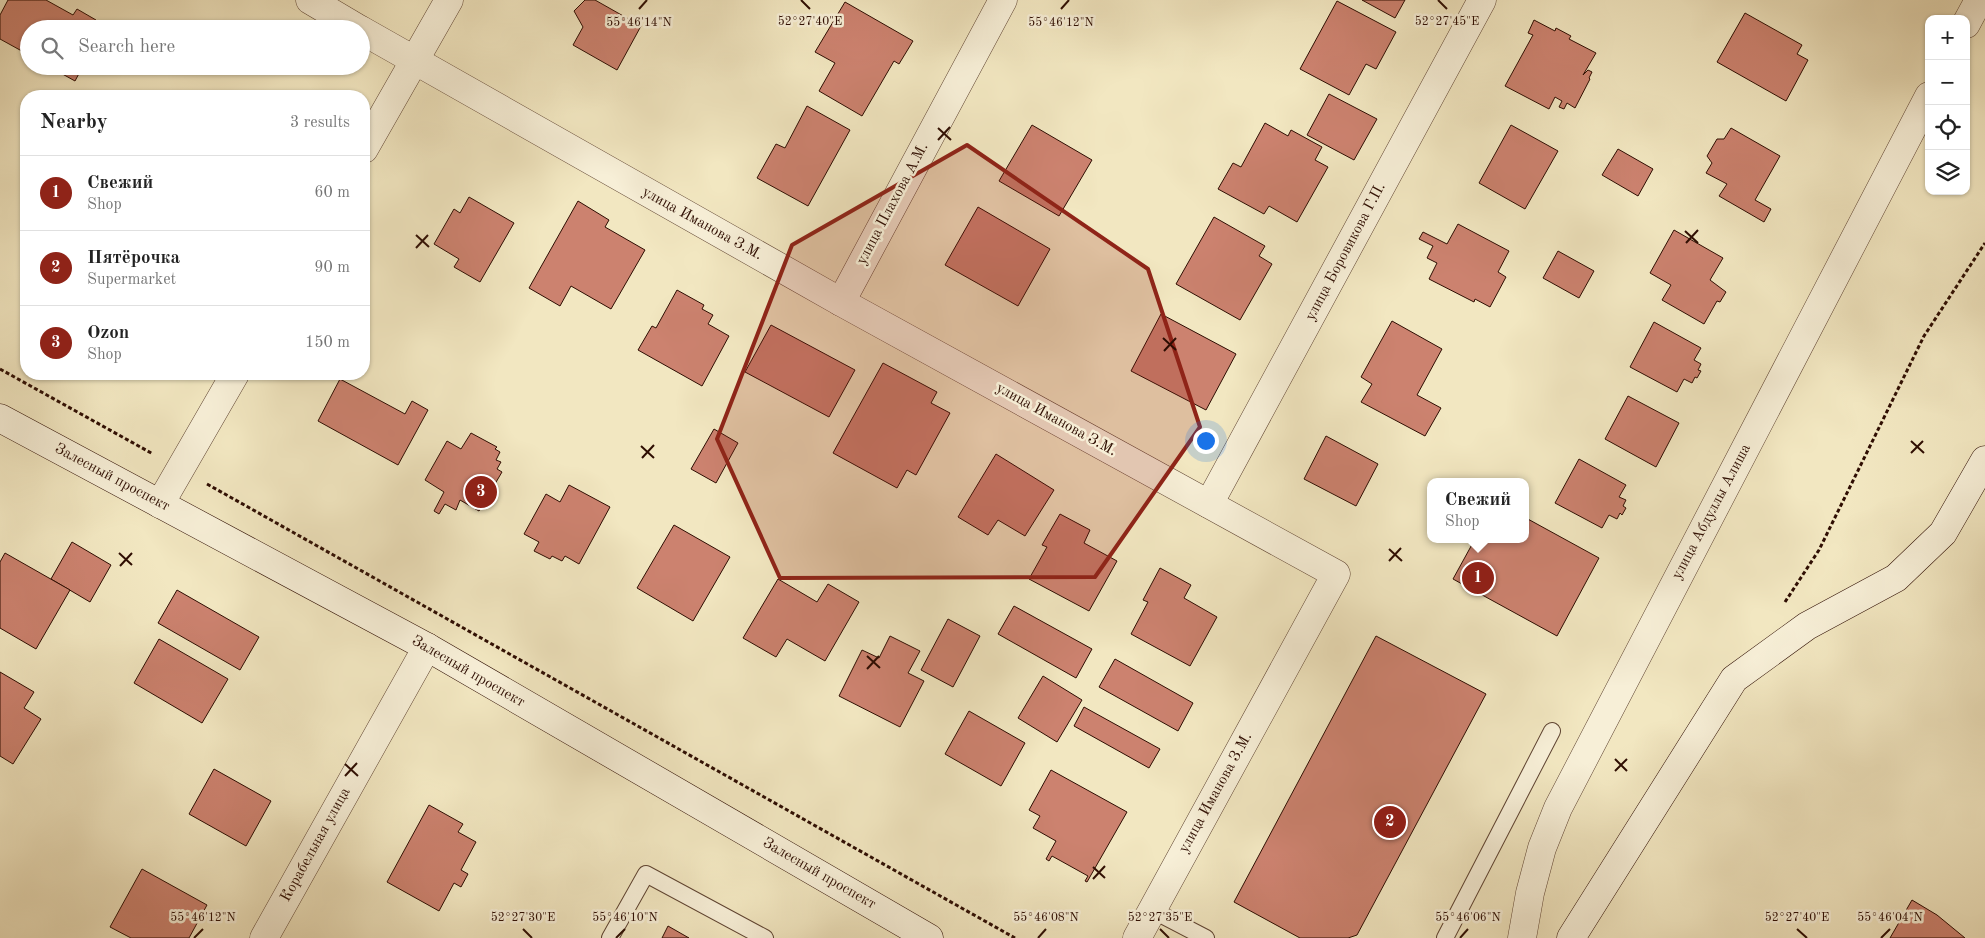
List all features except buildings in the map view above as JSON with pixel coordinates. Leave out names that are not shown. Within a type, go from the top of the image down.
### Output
[{"type":"street","name":"улица Иманова З.М.","points":[[310,0],[343,20]]},
{"type":"street","points":[[370,138],[448,0]]},
{"type":"street","name":"улица Плахова А.М.","points":[[840,302],[1003,0]]},
{"type":"street","name":"улица Боровикова Г.П.","points":[[1210,504],[1482,0]]},
{"type":"street","points":[[1970,16],[1978,0]]},
{"type":"street","name":"улица Иманова З.М.","points":[[370,36],[840,302],[1336,574],[1136,938]]},
{"type":"street","name":"улица Абдуллы Алиша","points":[[1522,938],[1530,893],[1542,848],[1558,808],[1925,104]]},
{"type":"street","points":[[160,504],[232,380]]},
{"type":"street","name":"Залесный проспект","points":[[0,418],[427,647],[930,938]]},
{"type":"street","points":[[1571,938],[1734,679],[1806,626],[1896,578],[1943,533],[1985,460]]},
{"type":"street","name":"Корабельная улица","points":[[264,938],[427,647]]},
{"type":"lane","points":[[1445,938],[1552,731]]},
{"type":"lane","points":[[610,938],[646,874],[765,938]]},
{"type":"lane","points":[[1152,910],[1206,938]]},
{"type":"path","points":[[1782,607],[1819,550],[1924,336],[1985,243]]},
{"type":"path","points":[[0,369],[1015,938]]},
{"type":"highlighted area","points":[[967,145],[1148,269],[1200,427],[1095,577],[780,578],[717,439],[792,245]]},
{"type":"place","name":"Ozon","points":[[481,492]]},
{"type":"place","name":"Свежий","points":[[1478,578]]},
{"type":"place","name":"Пятёрочка","points":[[1390,822]]}]
